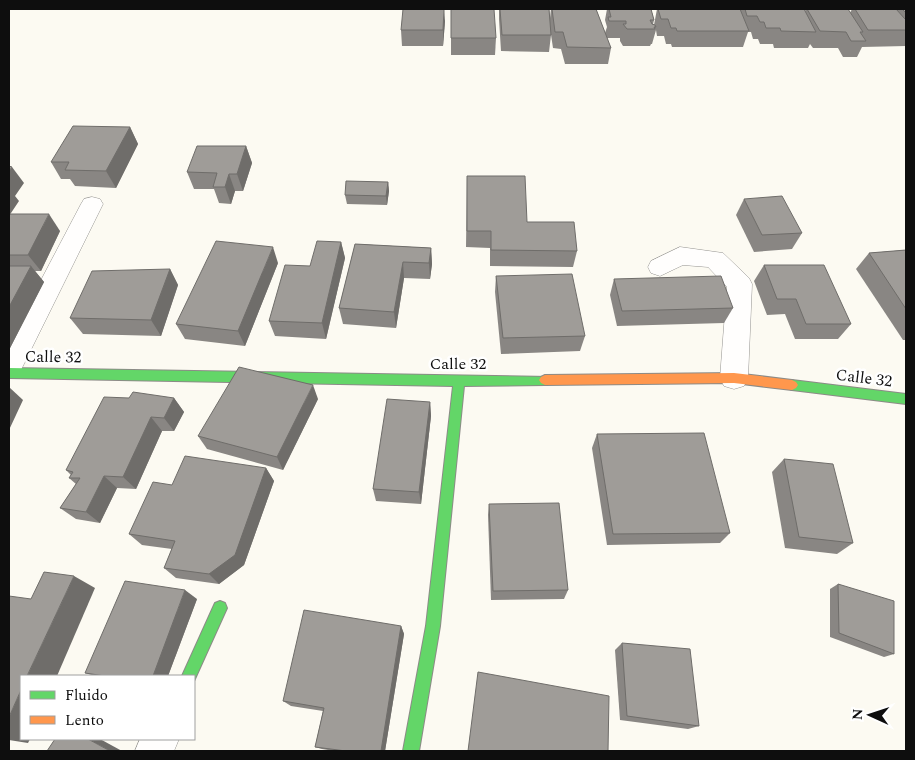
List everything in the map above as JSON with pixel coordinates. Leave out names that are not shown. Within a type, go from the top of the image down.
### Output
[{"type":"street","points":[[9,366],[92,204]]},
{"type":"street","points":[[660,267],[680,256],[715,259],[740,284],[734,378]]},
{"type":"street","name":"Calle 32","points":[[9,373],[459,381],[734,378],[906,400]]},
{"type":"street","points":[[411,751],[432,626],[459,381]]},
{"type":"street","points":[[188,675],[220,608]]},
{"type":"building","points":[[403,9],[444,9],[443,30],[401,30]]},
{"type":"building","points":[[451,9],[494,9],[496,38],[451,38]]},
{"type":"building","points":[[500,9],[549,9],[551,35],[502,35]]},
{"type":"building","points":[[552,9],[596,9],[611,48],[567,47],[563,32],[555,32]]},
{"type":"building","points":[[609,9],[651,9],[654,20],[650,20],[656,27],[654,27],[655,29],[627,29],[623,24],[626,24],[626,21],[609,21],[608,17],[611,17]]},
{"type":"building","points":[[658,9],[740,9],[749,31],[677,31],[676,28],[671,28],[668,19],[661,19]]},
{"type":"building","points":[[745,9],[804,9],[816,32],[781,31],[780,28],[766,28],[764,22],[760,22],[757,16],[747,16]]},
{"type":"building","points":[[807,9],[848,9],[863,32],[860,32],[866,41],[851,41],[846,32],[820,31]]},
{"type":"building","points":[[855,9],[896,9],[906,19],[906,30],[868,30]]},
{"type":"building","points":[[73,126],[130,127],[106,171],[65,170],[69,162],[51,162]]},
{"type":"building","points":[[197,146],[246,146],[237,174],[229,174],[225,187],[213,187],[217,173],[187,172]]},
{"type":"building","points":[[467,176],[525,176],[527,222],[574,222],[577,251],[491,250],[491,231],[467,231]]},
{"type":"building","points":[[346,181],[388,182],[386,196],[345,195]]},
{"type":"building","points":[[782,196],[802,233],[762,235],[744,199]]},
{"type":"building","points":[[10,214],[49,214],[28,255],[9,255]]},
{"type":"building","points":[[216,241],[273,247],[238,331],[176,324]]},
{"type":"building","points":[[317,241],[341,242],[322,323],[269,321],[285,265],[310,266]]},
{"type":"building","points":[[355,244],[431,248],[429,263],[403,262],[394,312],[339,308]]},
{"type":"building","points":[[906,250],[906,309],[869,253]]},
{"type":"building","points":[[764,265],[824,265],[851,324],[806,324],[796,299],[777,299]]},
{"type":"building","points":[[9,266],[31,266],[9,307]]},
{"type":"building","points":[[170,269],[151,320],[70,318],[92,271]]},
{"type":"building","points":[[572,274],[585,336],[503,338],[496,276]]},
{"type":"building","points":[[721,276],[733,308],[622,311],[614,279]]},
{"type":"building","points":[[239,367],[313,385],[277,457],[198,436]]},
{"type":"building","points":[[133,392],[174,398],[164,418],[151,417],[123,477],[104,476],[86,512],[60,508],[80,478],[69,478],[73,472],[66,470],[104,397],[129,398]]},
{"type":"building","points":[[387,399],[430,402],[419,492],[373,489]]},
{"type":"building","points":[[704,433],[730,533],[613,534],[597,434]]},
{"type":"building","points":[[185,456],[266,468],[235,555],[209,574],[164,568],[175,541],[129,534],[153,482],[172,485]]},
{"type":"building","points":[[784,459],[833,464],[853,543],[799,537]]},
{"type":"building","points":[[559,503],[568,590],[493,591],[489,504]]},
{"type":"building","points":[[44,572],[74,576],[27,675],[20,675],[20,692],[9,717],[9,596],[31,599]]},
{"type":"building","points":[[125,581],[185,590],[153,675],[98,675],[85,673]]},
{"type":"building","points":[[838,584],[894,601],[894,654],[839,633]]},
{"type":"building","points":[[304,610],[401,626],[381,751],[346,751],[315,747],[324,708],[283,701]]},
{"type":"building","points":[[622,643],[690,649],[699,726],[627,716]]},
{"type":"building","points":[[478,672],[609,696],[608,751],[468,751]]},
{"type":"building","points":[[54,740],[90,740],[110,751],[47,751]]},
{"type":"traffic: fast","points":[[9,373],[459,381],[545,380]]},
{"type":"traffic: fast","points":[[411,751],[433,626],[459,381]]},
{"type":"traffic: fast","points":[[792,385],[906,399]]},
{"type":"traffic: fast","points":[[189,675],[220,608]]},
{"type":"traffic: slow","points":[[545,380],[734,378],[792,385]]}]
